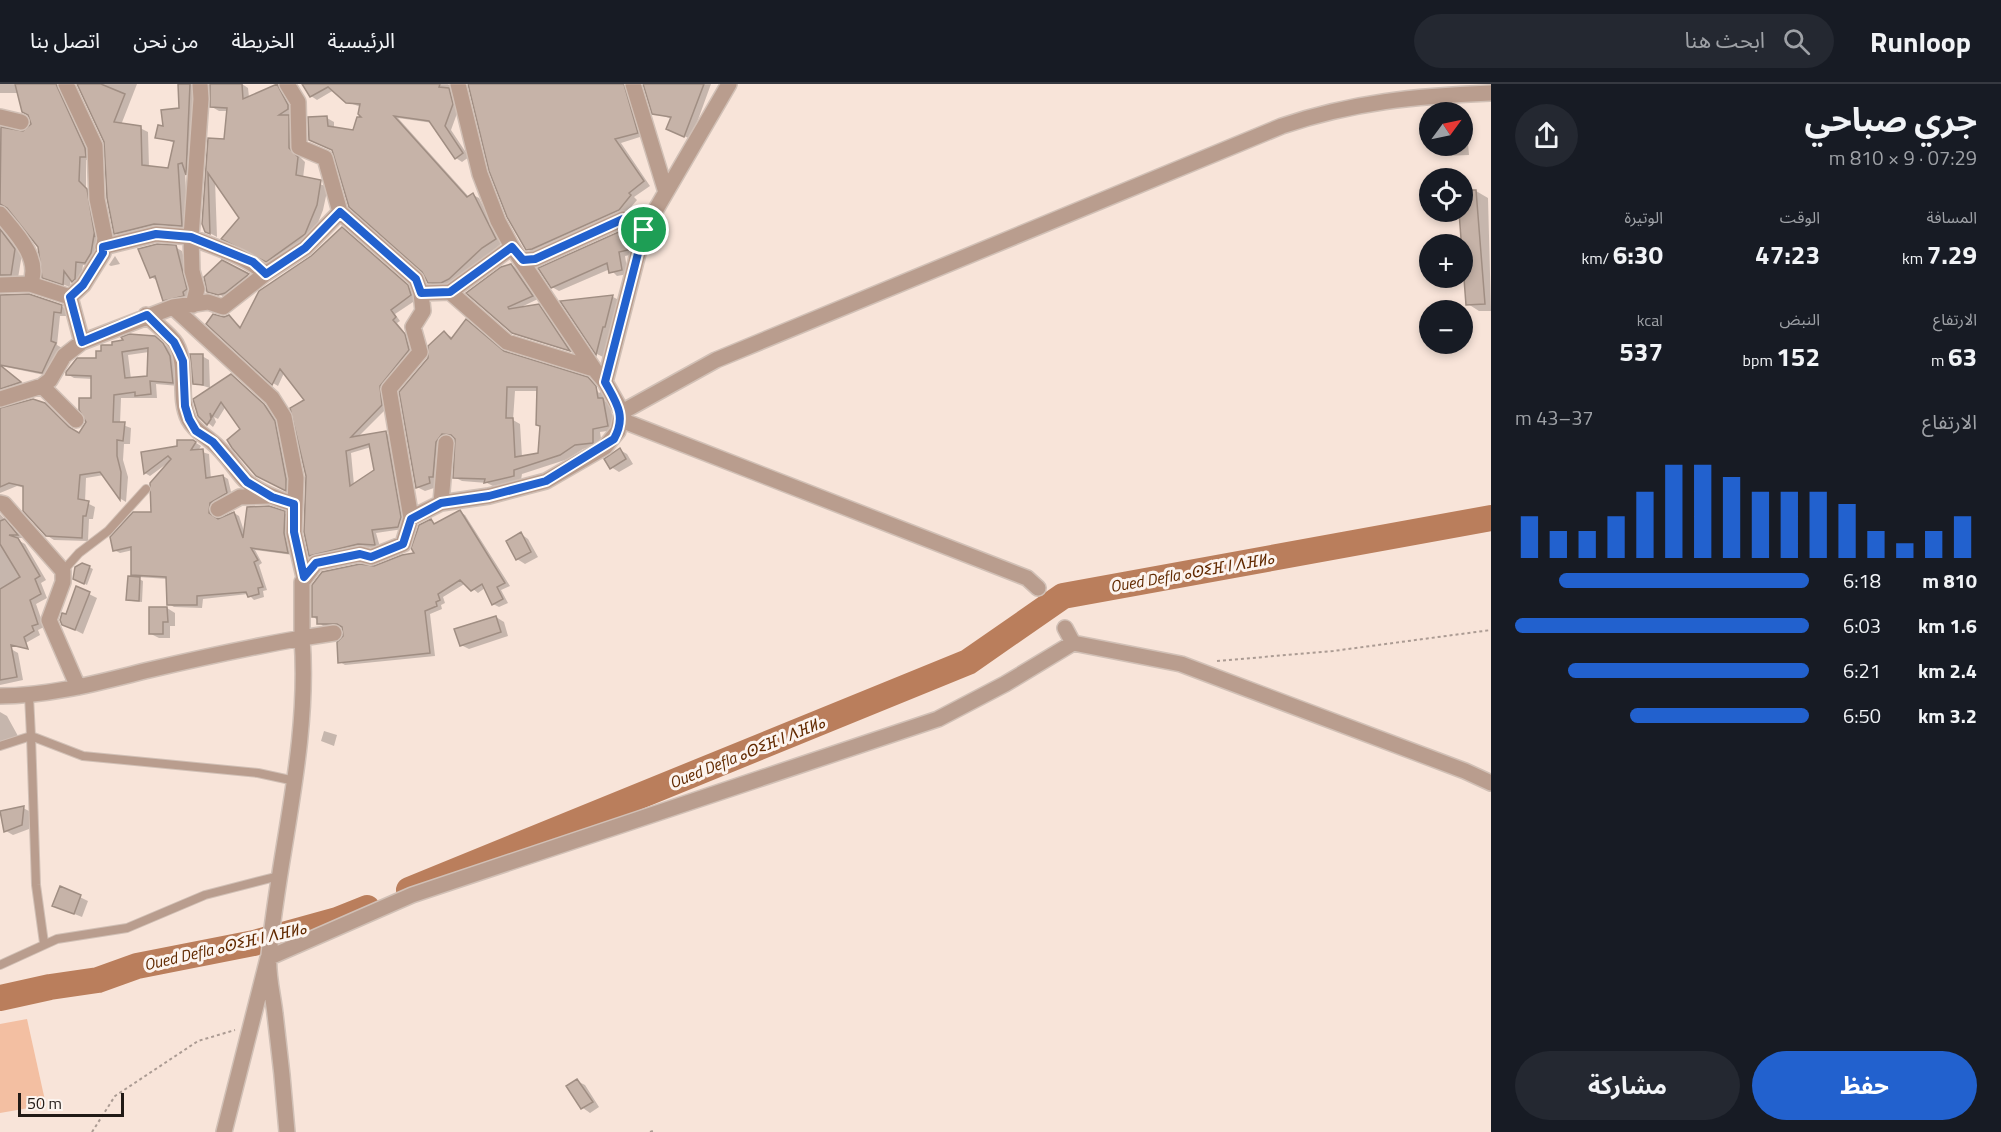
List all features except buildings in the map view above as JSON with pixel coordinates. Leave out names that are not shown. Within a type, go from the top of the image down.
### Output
[{"type":"street","points":[[66,84],[95,146],[97,199],[105,238],[103,253],[83,285],[70,297]]},
{"type":"street","points":[[193,305],[197,289],[192,271],[191,237],[201,99],[200,84]]},
{"type":"street","points":[[224,1132],[268,958],[295,781],[304,696],[302,582],[316,563],[360,554],[371,557],[403,544],[411,519],[389,389],[420,352],[413,327],[423,311],[421,293],[416,279],[340,212],[325,158],[299,147],[298,102],[287,84]]},
{"type":"street","points":[[411,519],[441,503],[489,496],[546,481],[605,447],[614,439],[621,416],[605,382],[512,247],[498,220],[480,174],[458,84]]},
{"type":"street","points":[[633,84],[665,189]]},
{"type":"street","points":[[605,382],[644,230],[665,189],[729,84]]},
{"type":"street","points":[[621,416],[717,360],[1282,126],[1355,105],[1417,96],[1491,93]]},
{"type":"street","points":[[0,117],[21,122]]},
{"type":"street","points":[[0,399],[42,386],[50,380],[64,356],[82,342],[147,315],[173,307],[208,302],[223,307],[305,248],[340,212]]},
{"type":"street","points":[[0,214],[18,236],[31,262],[33,274],[30,284]]},
{"type":"street","points":[[523,260],[535,259],[623,219],[644,230]]},
{"type":"street","points":[[103,247],[156,234],[191,237],[253,262],[266,274]]},
{"type":"street","points":[[421,293],[450,292],[512,247]]},
{"type":"street","points":[[0,285],[30,284],[70,297]]},
{"type":"street","points":[[450,292],[507,342],[594,369]]},
{"type":"street","points":[[70,297],[82,342]]},
{"type":"street","points":[[173,307],[272,398],[284,417],[296,478],[294,532],[304,577]]},
{"type":"street","points":[[147,315],[174,342],[183,361],[185,406],[196,431],[213,442],[247,482],[272,497],[294,504]]},
{"type":"street","points":[[42,386],[76,420]]},
{"type":"street","points":[[621,416],[1027,578],[1038,588]]},
{"type":"street","points":[[441,503],[446,443]]},
{"type":"street","points":[[218,510],[240,497],[272,497]]},
{"type":"street","points":[[0,503],[4,504],[63,571],[63,582],[49,620],[78,687]]},
{"type":"street","points":[[1065,628],[1073,643]]},
{"type":"street","points":[[0,696],[29,696],[78,687],[199,658],[334,633]]},
{"type":"street","points":[[268,958],[412,895],[938,719],[1005,684],[1073,643],[1181,664],[1465,771],[1491,783]]},
{"type":"street","points":[[268,958],[286,1132]]},
{"type":"street","points":[[252,1024],[276,1021]]},
{"type":"lane","points":[[63,571],[79,553],[108,531],[146,489]]},
{"type":"lane","points":[[29,696],[36,885],[44,943]]},
{"type":"lane","points":[[0,746],[31,736],[83,756],[258,773],[295,781]]},
{"type":"lane","points":[[0,965],[44,943],[127,928],[205,895],[278,881]]},
{"type":"path","points":[[1216,661],[1333,651],[1491,630]]},
{"type":"path","points":[[92,1132],[115,1096],[198,1041],[252,1024]]},
{"type":"shaded area","points":[[27,1019],[46,1105],[0,1113],[0,1024]]},
{"type":"waterway","name":"Oued Defla ⴰⵙⵉⴼ ⵏ ⴷⴼⵍⴰ","points":[[409,890],[968,662],[1063,596],[1491,518]]},
{"type":"waterway","name":"Oued Defla ⴰⵙⵉⴼ ⵏ ⴷⴼⵍⴰ","points":[[0,998],[98,980],[137,966],[254,943],[337,920],[367,908]]},
{"type":"route","points":[[340,212],[416,279],[421,293],[450,292],[512,247],[523,260],[535,259],[623,219],[644,230],[605,382],[622,412],[614,439],[605,447],[546,481],[489,496],[441,503],[411,519],[403,544],[371,557],[360,554],[316,563],[304,577],[294,532],[294,504],[272,497],[247,482],[213,442],[196,431],[185,406],[183,361],[174,342],[147,315],[82,342],[70,297],[83,285],[103,253],[103,247],[156,234],[191,237],[232,256],[253,262],[266,274],[305,248],[340,212]]}]
